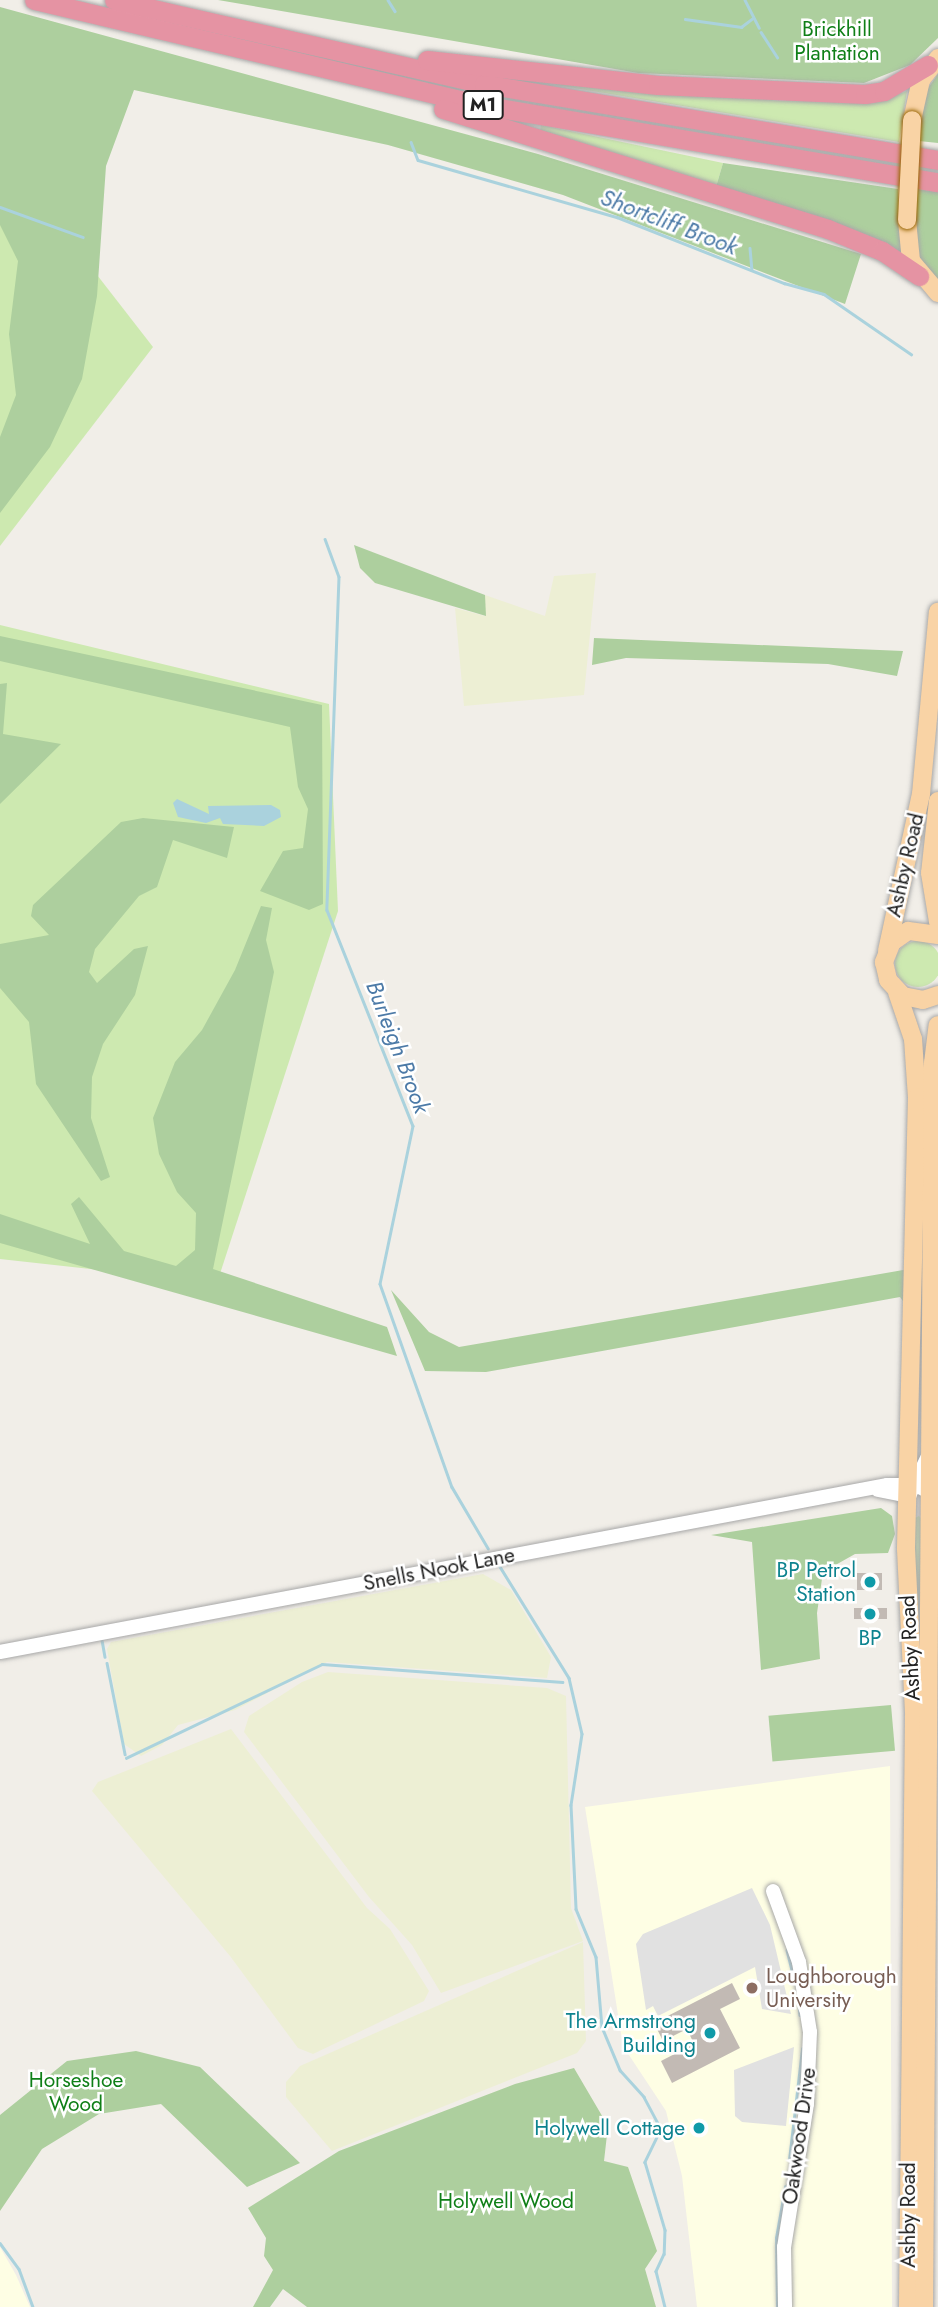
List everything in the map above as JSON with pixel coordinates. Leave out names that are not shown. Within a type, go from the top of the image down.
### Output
[{"type":"highway","name":"M1","points":[[34,0],[287,62],[481,105],[938,181]]},
{"type":"highway","name":"M1","points":[[114,0],[484,84],[938,160]]},
{"type":"highway","points":[[327,47],[754,92],[865,94],[884,91],[934,60]]},
{"type":"highway","points":[[287,62],[790,216],[866,244],[928,285]]},
{"type":"main road","points":[[934,60],[912,120],[906,220],[908,250],[938,306]]},
{"type":"main road","name":"Ashby Road","points":[[924,2307],[933,1964],[916,1489],[910,1461],[917,1083],[910,1027],[897,992],[885,972],[887,951],[921,794],[938,612]]},
{"type":"main road","name":"Ashby Road","points":[[938,801],[930,873],[938,922]]},
{"type":"main road","points":[[887,951],[908,931],[938,935]]},
{"type":"main road","points":[[897,992],[916,1000],[938,995]]},
{"type":"main road","name":"Ashby Road","points":[[908,2307],[916,1489],[931,1450],[938,1025]]},
{"type":"street","points":[[838,1497],[896,1474],[910,1461]]},
{"type":"street","name":"Snells Nook Lane","points":[[0,1652],[838,1497],[878,1490],[916,1489]]},
{"type":"street","name":"Oakwood Drive","points":[[773,1891],[794,1922],[806,1996],[810,2058],[784,2247],[785,2307]]},
{"type":"street","points":[[910,1964],[933,1964]]},
{"type":"shaded area","points":[[596,573],[584,695],[464,706],[455,608],[485,616],[485,595],[545,616],[554,576]]},
{"type":"shaded area","points":[[483,1574],[511,1590],[551,1657],[547,1678],[327,1662],[235,1710],[178,1725],[162,1745],[141,1756],[124,1744],[107,1649],[111,1642]]},
{"type":"shaded area","points":[[328,1672],[547,1688],[566,1696],[571,1908],[583,1941],[441,1993],[412,1945],[369,1897],[244,1732],[249,1716],[302,1682]]},
{"type":"shaded area","points":[[231,1729],[367,1908],[390,1929],[429,1991],[424,2001],[313,2054],[298,2048],[230,1956],[92,1791],[98,1782]]},
{"type":"shaded area","name":"Loughborough University","points":[[890,1766],[892,2307],[697,2307],[682,2176],[666,2111],[623,2046],[585,1807]]},
{"type":"shaded area","points":[[752,1888],[770,1925],[791,2014],[762,2009],[755,1967],[658,2016],[653,2006],[646,2010],[636,1944],[643,1934]]},
{"type":"shaded area","points":[[583,1942],[586,2041],[577,2053],[332,2151],[286,2097],[286,2082],[300,2066]]},
{"type":"shaded area","points":[[794,2047],[786,2126],[742,2122],[735,2116],[734,2070]]},
{"type":"shaded area","points":[[0,2247],[16,2275],[30,2307],[0,2307]]},
{"type":"green space","name":"Brickhill Plantation","points":[[218,0],[938,0],[938,38],[910,65],[864,83],[638,73]]},
{"type":"green space","points":[[0,7],[538,154],[861,254],[845,304],[563,195],[388,145],[134,90],[106,166],[97,296],[82,379],[50,447],[0,513],[0,437],[16,395],[9,334],[18,261],[0,225]]},
{"type":"green space","points":[[938,74],[938,143],[919,141],[926,91]]},
{"type":"green space","points":[[556,81],[782,101],[878,102],[907,91],[899,142],[556,85]]},
{"type":"green space","points":[[541,125],[723,163],[716,187],[540,131]]},
{"type":"green space","points":[[0,150],[153,347],[0,546]]},
{"type":"green space","points":[[723,163],[898,189],[901,255],[716,187]]},
{"type":"green space","points":[[917,189],[938,192],[938,284],[922,268],[912,238]]},
{"type":"green space","points":[[354,545],[485,595],[486,616],[375,583],[360,568]]},
{"type":"green space","points":[[0,625],[329,704],[338,911],[217,1283],[0,1259]]},
{"type":"green space","points":[[0,636],[322,705],[323,904],[309,910],[260,891],[283,851],[303,848],[308,809],[298,787],[290,727],[0,661]]},
{"type":"green space","points":[[594,638],[903,651],[897,676],[828,664],[626,658],[592,665]]},
{"type":"green space","points":[[7,683],[3,734],[61,744],[0,804],[0,684]]},
{"type":"green space","points":[[143,818],[234,827],[227,858],[173,840],[157,887],[139,896],[95,949],[89,972],[97,983],[134,949],[148,946],[135,995],[103,1044],[92,1077],[91,1118],[110,1177],[101,1181],[36,1084],[29,1022],[0,988],[0,944],[49,935],[31,916],[33,905],[121,822]]},
{"type":"green space","points":[[261,906],[272,908],[266,940],[274,972],[213,1269],[387,1327],[397,1356],[0,1243],[0,1214],[90,1244],[71,1204],[79,1197],[124,1251],[176,1266],[195,1250],[196,1213],[177,1192],[159,1154],[153,1118],[175,1062],[202,1030],[235,970]]},
{"type":"green space","points":[[918,941],[934,948],[941,964],[934,980],[918,987],[902,980],[895,964],[902,948]]},
{"type":"green space","points":[[909,1269],[905,1304],[900,1297],[486,1372],[425,1371],[391,1290],[429,1332],[459,1347]]},
{"type":"green space","points":[[881,1508],[892,1516],[895,1534],[888,1553],[855,1554],[823,1572],[817,1613],[820,1659],[761,1670],[752,1542],[711,1535]]},
{"type":"green space","points":[[919,1516],[922,1520],[923,1947],[913,1519]]},
{"type":"green space","points":[[891,1705],[895,1751],[772,1762],[768,1716]]},
{"type":"green space","name":"Horseshoe Wood","points":[[136,2051],[200,2067],[300,2163],[247,2187],[161,2104],[99,2114],[42,2149],[0,2211],[0,2115],[67,2061]]},
{"type":"green space","name":"Holywell Wood","points":[[574,2068],[608,2126],[604,2161],[628,2167],[657,2251],[645,2269],[656,2307],[307,2307],[283,2289],[270,2307],[253,2307],[273,2270],[264,2256],[266,2238],[248,2208],[339,2151],[515,2084]]},
{"type":"water","points":[[177,799],[209,814],[208,806],[271,805],[280,810],[281,817],[264,826],[223,824],[220,818],[206,823],[178,817],[173,803]]},
{"type":"building","name":"BP Petrol Station","points":[[857,1573],[882,1573],[882,1590],[857,1590]]},
{"type":"building","name":"BP","points":[[854,1608],[887,1608],[887,1619],[854,1619]]},
{"type":"building","name":"The Armstrong Building","points":[[732,1983],[740,1999],[720,2009],[740,2048],[672,2083],[661,2061],[694,2044],[687,2029],[663,2041],[654,2023]]},
{"type":"waterway","name":"Shortcliff Brook","points":[[388,0],[395,11]]},
{"type":"waterway","points":[[745,0],[759,28]]},
{"type":"waterway","points":[[685,19],[741,27],[753,18]]},
{"type":"waterway","points":[[761,32],[777,57]]},
{"type":"waterway","name":"Shortcliff Brook","points":[[411,142],[418,160],[617,217],[784,283],[824,294],[911,354]]},
{"type":"waterway","points":[[0,207],[83,237]]},
{"type":"waterway","points":[[750,248],[752,270]]},
{"type":"waterway","name":"Burleigh Brook","points":[[325,539],[339,577],[327,910],[413,1126],[380,1284],[452,1487],[488,1548]]},
{"type":"waterway","name":"Burleigh Brook","points":[[499,1565],[569,1678],[582,1734],[571,1805],[576,1909],[596,1957],[602,2027],[620,2070],[644,2097],[661,2129],[645,2162],[665,2230],[664,2254],[656,2271],[665,2307]]},
{"type":"waterway","points":[[102,1640],[105,1657]]},
{"type":"waterway","points":[[107,1663],[125,1754]]},
{"type":"waterway","points":[[126,1758],[322,1664],[562,1682]]},
{"type":"waterway","points":[[787,1950],[795,1981]]},
{"type":"waterway","points":[[799,2004],[800,2015]]},
{"type":"waterway","points":[[789,2160],[802,2049]]},
{"type":"waterway","points":[[777,2307],[776,2238],[785,2187]]},
{"type":"waterway","points":[[0,2243],[19,2269],[33,2307]]},
{"type":"place","name":"BP Petrol Station","points":[[870,1582]]},
{"type":"place","name":"BP","points":[[870,1614]]},
{"type":"place","name":"Loughborough University","points":[[752,1988]]},
{"type":"place","name":"The Armstrong Building","points":[[710,2033]]},
{"type":"place","name":"Holywell Cottage","points":[[699,2128]]}]
